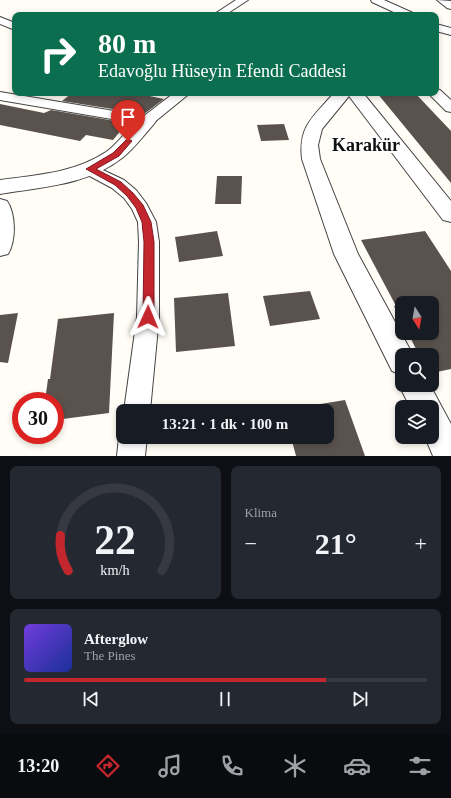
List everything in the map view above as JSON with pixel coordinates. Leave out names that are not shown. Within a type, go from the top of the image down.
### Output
[{"type":"street","points":[[223,12],[242,0]]},
{"type":"street","points":[[376,0],[402,12]]},
{"type":"street","points":[[442,0],[451,6]]},
{"type":"street","points":[[0,20],[12,26]]},
{"type":"street","points":[[439,27],[451,32]]},
{"type":"street","points":[[0,96],[147,121]]},
{"type":"street","points":[[0,187],[67,175],[90,169],[116,155],[147,121],[179,96]]},
{"type":"street","points":[[340,96],[313,128],[309,145],[311,159],[346,254],[395,348]]},
{"type":"street","points":[[357,96],[447,206]]},
{"type":"street","points":[[439,96],[451,108]]},
{"type":"street","points":[[90,169],[118,184],[130,194],[140,207],[147,222],[149,242],[148,317],[138,404]]},
{"type":"street","points":[[0,206],[3,238],[0,248]]},
{"type":"street","points":[[439,433],[450,454]]},
{"type":"street","points":[[131,456],[132,444]]},
{"type":"building","points":[[68,96],[150,96],[164,99],[144,114],[62,101]]},
{"type":"building","points":[[379,96],[418,96],[451,131],[451,183]]},
{"type":"building","points":[[0,104],[44,113],[51,110],[127,123],[113,140],[86,135],[80,141],[0,125]]},
{"type":"building","points":[[284,124],[289,140],[261,141],[257,125]]},
{"type":"building","points":[[217,176],[242,176],[241,204],[215,204]]},
{"type":"building","points":[[217,231],[223,256],[179,262],[175,237]]},
{"type":"building","points":[[425,231],[451,271],[451,369],[439,372],[439,348],[416,348],[412,340],[439,340],[439,296],[395,296],[395,304],[361,240]]},
{"type":"building","points":[[310,291],[320,319],[270,326],[263,296]]},
{"type":"building","points":[[228,293],[235,346],[176,352],[174,298]]},
{"type":"building","points":[[18,313],[8,363],[0,362],[0,315]]},
{"type":"building","points":[[114,313],[109,413],[64,419],[64,392],[46,392],[48,379],[50,379],[58,319]]},
{"type":"building","points":[[345,400],[365,456],[296,456],[293,444],[334,444],[334,404],[321,404]]},
{"type":"district","name":"Karakür","points":[[366,145]]},
{"type":"route","points":[[128,141],[116,155],[90,169],[118,184],[130,194],[140,207],[147,222],[149,242],[148,317]]}]
